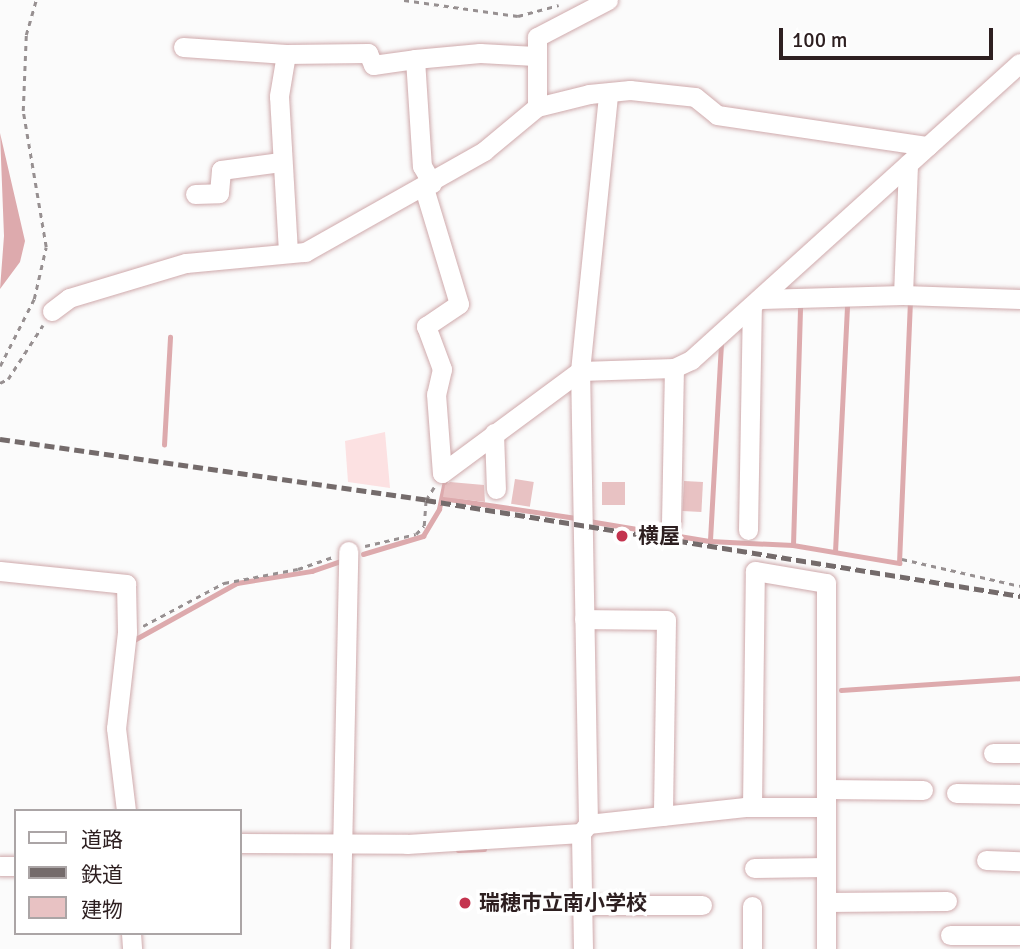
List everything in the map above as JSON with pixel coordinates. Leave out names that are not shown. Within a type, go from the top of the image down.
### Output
[{"type":"street","points":[[537,107],[537,37],[608,0]]},
{"type":"street","points":[[183,47],[286,54],[368,53],[373,65],[480,53],[535,56]]},
{"type":"street","points":[[286,54],[279,96],[280,162],[288,253]]},
{"type":"street","points":[[415,59],[422,166],[458,304],[426,326],[442,369],[436,394],[442,473]]},
{"type":"street","points":[[442,473],[580,371],[674,368],[691,360],[1020,64]]},
{"type":"street","points":[[52,311],[69,298],[186,263],[305,252],[428,186],[484,151],[537,107],[630,90],[695,97],[717,115],[928,146]]},
{"type":"street","points":[[583,949],[585,829],[580,371],[608,94]]},
{"type":"street","points":[[195,194],[219,193],[221,170],[280,162]]},
{"type":"street","points":[[902,295],[908,164]]},
{"type":"street","points":[[756,302],[902,295],[1020,299]]},
{"type":"street","points":[[748,530],[756,302]]},
{"type":"street","points":[[671,523],[674,368]]},
{"type":"street","points":[[494,433],[496,489]]},
{"type":"street","points":[[340,949],[348,551]]},
{"type":"street","points":[[0,571],[126,584],[127,632],[116,729],[126,809]]},
{"type":"street","points":[[752,807],[755,571],[826,583],[827,949]]},
{"type":"street","points":[[583,619],[666,621],[663,816]]},
{"type":"street","points":[[1020,742],[995,748],[1020,753]]},
{"type":"street","points":[[242,843],[343,845],[585,829],[663,816],[923,790]]},
{"type":"street","points":[[956,793],[1020,794]]},
{"type":"street","points":[[1020,861],[988,867],[1020,874]]},
{"type":"street","points":[[754,867],[826,867]]},
{"type":"street","points":[[826,902],[947,901]]},
{"type":"street","points":[[582,905],[702,905]]},
{"type":"street","points":[[752,906],[752,949]]},
{"type":"street","points":[[950,935],[1020,934]]},
{"type":"path","points":[[0,366],[34,299],[46,247],[23,111],[26,35],[36,0]]},
{"type":"path","points":[[404,0],[518,16],[564,4]]},
{"type":"path","points":[[0,383],[8,379],[52,311]]},
{"type":"path","points":[[127,632],[224,583],[298,569],[348,551],[416,534],[424,526],[426,500],[442,473]]},
{"type":"path","points":[[902,559],[1020,586]]},
{"type":"shaded area","points":[[0,133],[25,241],[20,262],[0,289],[4,236]]},
{"type":"shaded area","points":[[385,432],[390,488],[348,482],[345,441]]},
{"type":"building","points":[[515,479],[534,482],[530,507],[511,504]]},
{"type":"building","points":[[684,481],[703,482],[701,512],[682,511]]},
{"type":"building","points":[[450,482],[484,485],[485,502],[443,497],[445,485]]},
{"type":"building","points":[[602,482],[625,482],[625,505],[602,505]]},
{"type":"waterway","points":[[793,545],[800,305]]},
{"type":"waterway","points":[[835,552],[847,305]]},
{"type":"waterway","points":[[589,521],[710,541],[793,545],[899,563],[910,305]]},
{"type":"waterway","points":[[164,445],[170,337]]},
{"type":"waterway","points":[[710,540],[721,343]]},
{"type":"waterway","points":[[363,554],[423,536],[439,509],[446,477]]},
{"type":"waterway","points":[[442,498],[576,518]]},
{"type":"waterway","points":[[134,640],[237,583],[312,571],[338,562]]},
{"type":"waterway","points":[[841,690],[1020,678]]},
{"type":"waterway","points":[[458,850],[484,849]]},
{"type":"railway","points":[[0,439],[426,500],[1020,596]]},
{"type":"place","name":"横屋","points":[[622,536]]},
{"type":"place","name":"瑞穂市立南小学校","points":[[465,903]]}]
